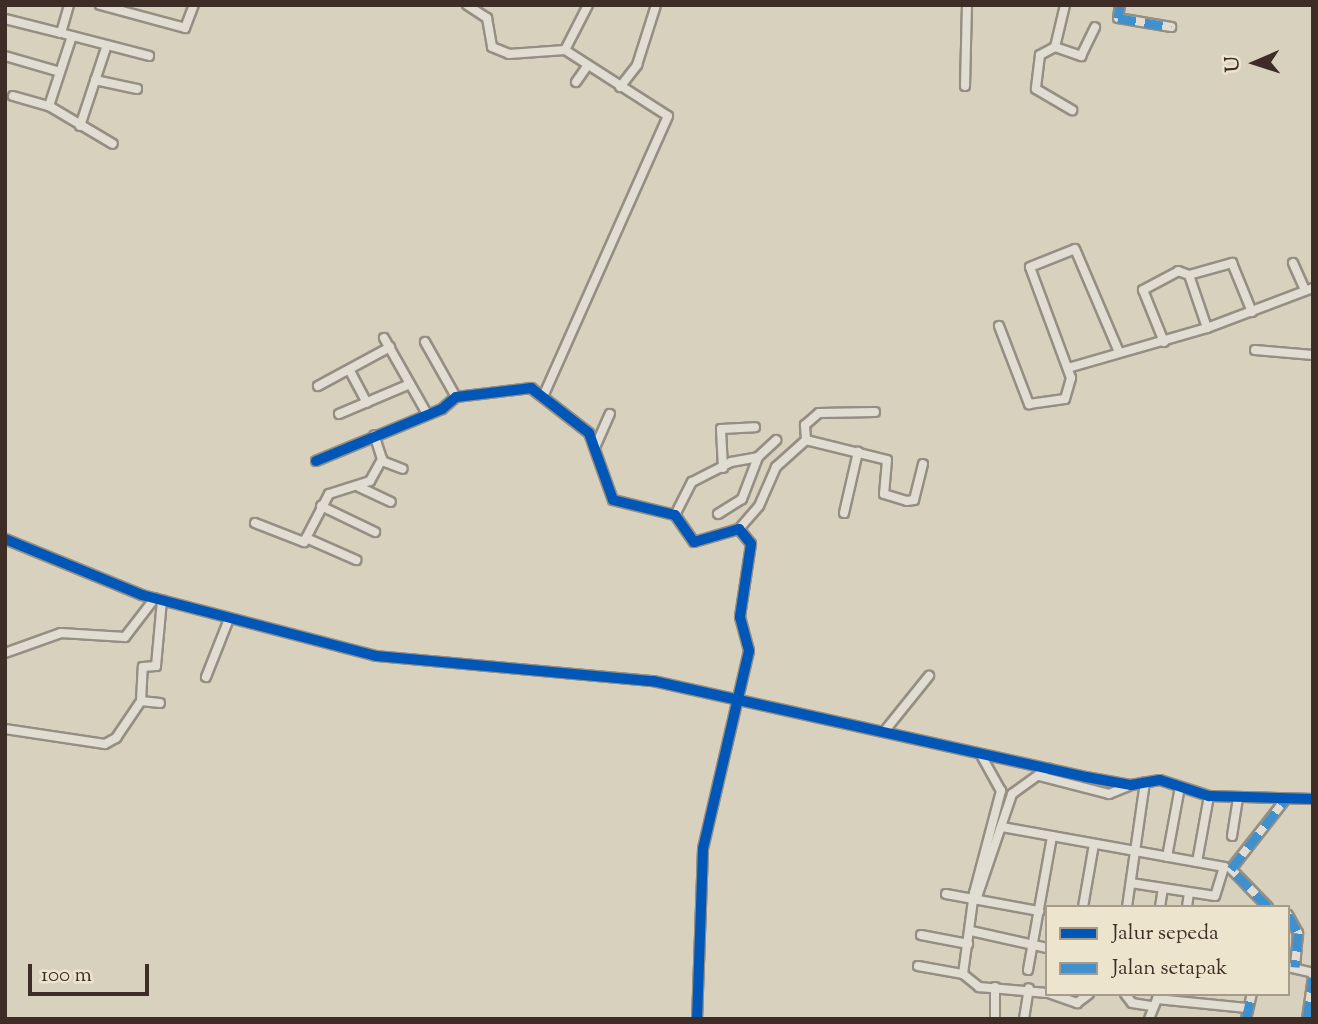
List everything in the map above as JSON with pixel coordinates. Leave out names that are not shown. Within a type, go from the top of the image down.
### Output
[{"type":"street","points":[[61,33],[69,5]]},
{"type":"street","points":[[100,5],[185,29],[194,5]]},
{"type":"street","points":[[467,5],[487,18],[487,41],[504,53],[565,50],[668,117],[544,394]]},
{"type":"street","points":[[565,50],[588,5]]},
{"type":"street","points":[[620,87],[637,65],[656,5]]},
{"type":"street","points":[[965,86],[967,5]]},
{"type":"street","points":[[1055,47],[1065,5]]},
{"type":"street","points":[[1120,5],[1118,18],[1171,27]]},
{"type":"street","points":[[5,19],[149,56]]},
{"type":"street","points":[[1072,110],[1036,90],[1040,55],[1055,47],[1081,56],[1095,27]]},
{"type":"street","points":[[49,106],[72,36]]},
{"type":"street","points":[[80,126],[107,45]]},
{"type":"street","points":[[6,58],[60,72]]},
{"type":"street","points":[[576,82],[587,66]]},
{"type":"street","points":[[95,80],[137,89]]},
{"type":"street","points":[[13,96],[49,106],[113,144]]},
{"type":"street","points":[[999,326],[1029,404],[1065,399],[1072,386],[1068,368],[1030,267],[1071,249],[1083,259],[1118,350]]},
{"type":"street","points":[[1164,342],[1143,290],[1178,271],[1189,275],[1232,263],[1252,312]]},
{"type":"street","points":[[1068,368],[1118,350],[1164,342],[1207,328],[1309,289],[1293,263]]},
{"type":"street","points":[[1189,275],[1207,328]]},
{"type":"street","points":[[384,338],[425,412]]},
{"type":"street","points":[[425,342],[456,397]]},
{"type":"street","points":[[318,386],[390,347]]},
{"type":"street","points":[[1255,350],[1313,355]]},
{"type":"street","points":[[350,371],[367,403]]},
{"type":"street","points":[[339,414],[411,384]]},
{"type":"street","points":[[316,461],[425,412],[442,409],[456,397],[527,388],[544,394],[572,415],[596,444],[609,497],[675,515],[686,533],[696,542],[738,529],[759,506],[776,467],[806,440],[807,420],[819,413],[875,412]]},
{"type":"street","points":[[596,444],[610,414]]},
{"type":"street","points":[[723,468],[721,429],[755,427]]},
{"type":"street","points":[[374,435],[382,461]]},
{"type":"street","points":[[718,514],[743,499],[758,457],[776,439]]},
{"type":"street","points":[[806,440],[889,461],[884,494],[906,501],[914,500],[923,464]]},
{"type":"street","points":[[844,513],[858,453]]},
{"type":"street","points":[[675,515],[685,488],[723,468],[758,457]]},
{"type":"street","points":[[382,461],[402,469]]},
{"type":"street","points":[[359,488],[382,461]]},
{"type":"street","points":[[255,523],[300,543],[306,538],[321,506],[335,491],[359,488],[391,502]]},
{"type":"street","points":[[321,506],[375,532]]},
{"type":"street","points":[[697,1019],[703,849],[736,697],[749,651],[740,611],[753,547],[738,529]]},
{"type":"street","points":[[306,538],[356,560]]},
{"type":"street","points":[[5,539],[158,599],[376,656],[628,677],[887,729],[1131,785]]},
{"type":"street","points":[[5,653],[61,633],[125,637],[158,599]]},
{"type":"street","points":[[5,729],[105,744],[141,701],[143,667],[156,666],[158,599]]},
{"type":"street","points":[[206,677],[229,619]]},
{"type":"street","points":[[887,729],[929,676]]},
{"type":"street","points":[[141,701],[160,703]]},
{"type":"street","points":[[968,978],[968,944],[1001,791],[981,755]]},
{"type":"street","points":[[976,900],[1012,794],[1048,768]]},
{"type":"street","points":[[1039,776],[1114,795],[1131,785],[1145,782],[1180,786],[1209,796],[1313,799]]},
{"type":"street","points":[[1127,905],[1145,782]]},
{"type":"street","points":[[1167,857],[1180,786]]},
{"type":"street","points":[[1001,791],[1012,794]]},
{"type":"street","points":[[1197,862],[1209,796]]},
{"type":"street","points":[[1232,836],[1238,798]]},
{"type":"street","points":[[1266,905],[1231,869],[1285,800]]},
{"type":"street","points":[[1002,827],[1224,867],[1220,889],[1215,896],[1131,883]]},
{"type":"street","points":[[1028,970],[1052,836]]},
{"type":"street","points":[[1083,905],[1094,844]]},
{"type":"street","points":[[1160,905],[1163,889]]},
{"type":"street","points":[[1187,905],[1189,893]]},
{"type":"street","points":[[946,894],[1039,911]]},
{"type":"street","points":[[1290,919],[1298,933],[1292,967],[1313,975],[1307,1019]]},
{"type":"street","points":[[971,931],[1045,948]]},
{"type":"street","points":[[921,935],[968,944]]},
{"type":"street","points":[[918,966],[995,987],[1029,988],[1045,993]]},
{"type":"street","points":[[995,987],[995,1019]]},
{"type":"street","points":[[1024,1019],[1029,988]]},
{"type":"street","points":[[1056,996],[1080,1003],[1087,996]]},
{"type":"street","points":[[1127,996],[1132,1003],[1152,1006]]},
{"type":"street","points":[[1246,1019],[1251,996]]},
{"type":"street","points":[[1149,1019],[1157,999],[1247,1008]]},
{"type":"marked path","points":[[1120,5],[1118,18],[1171,27]]},
{"type":"marked path","points":[[1266,905],[1231,869],[1285,800]]},
{"type":"marked path","points":[[1290,919],[1298,933],[1295,967]]},
{"type":"marked path","points":[[1307,1019],[1313,977]]},
{"type":"marked path","points":[[1246,1019],[1252,996]]},
{"type":"cycle path","points":[[316,461],[442,409],[456,397],[531,388],[589,433],[613,500],[675,515],[694,542],[739,529],[751,544],[740,617],[749,651],[703,849],[697,1019]]},
{"type":"cycle path","points":[[5,539],[142,595],[376,656],[653,681],[1086,777],[1131,785],[1160,780],[1209,796],[1313,799]]}]
